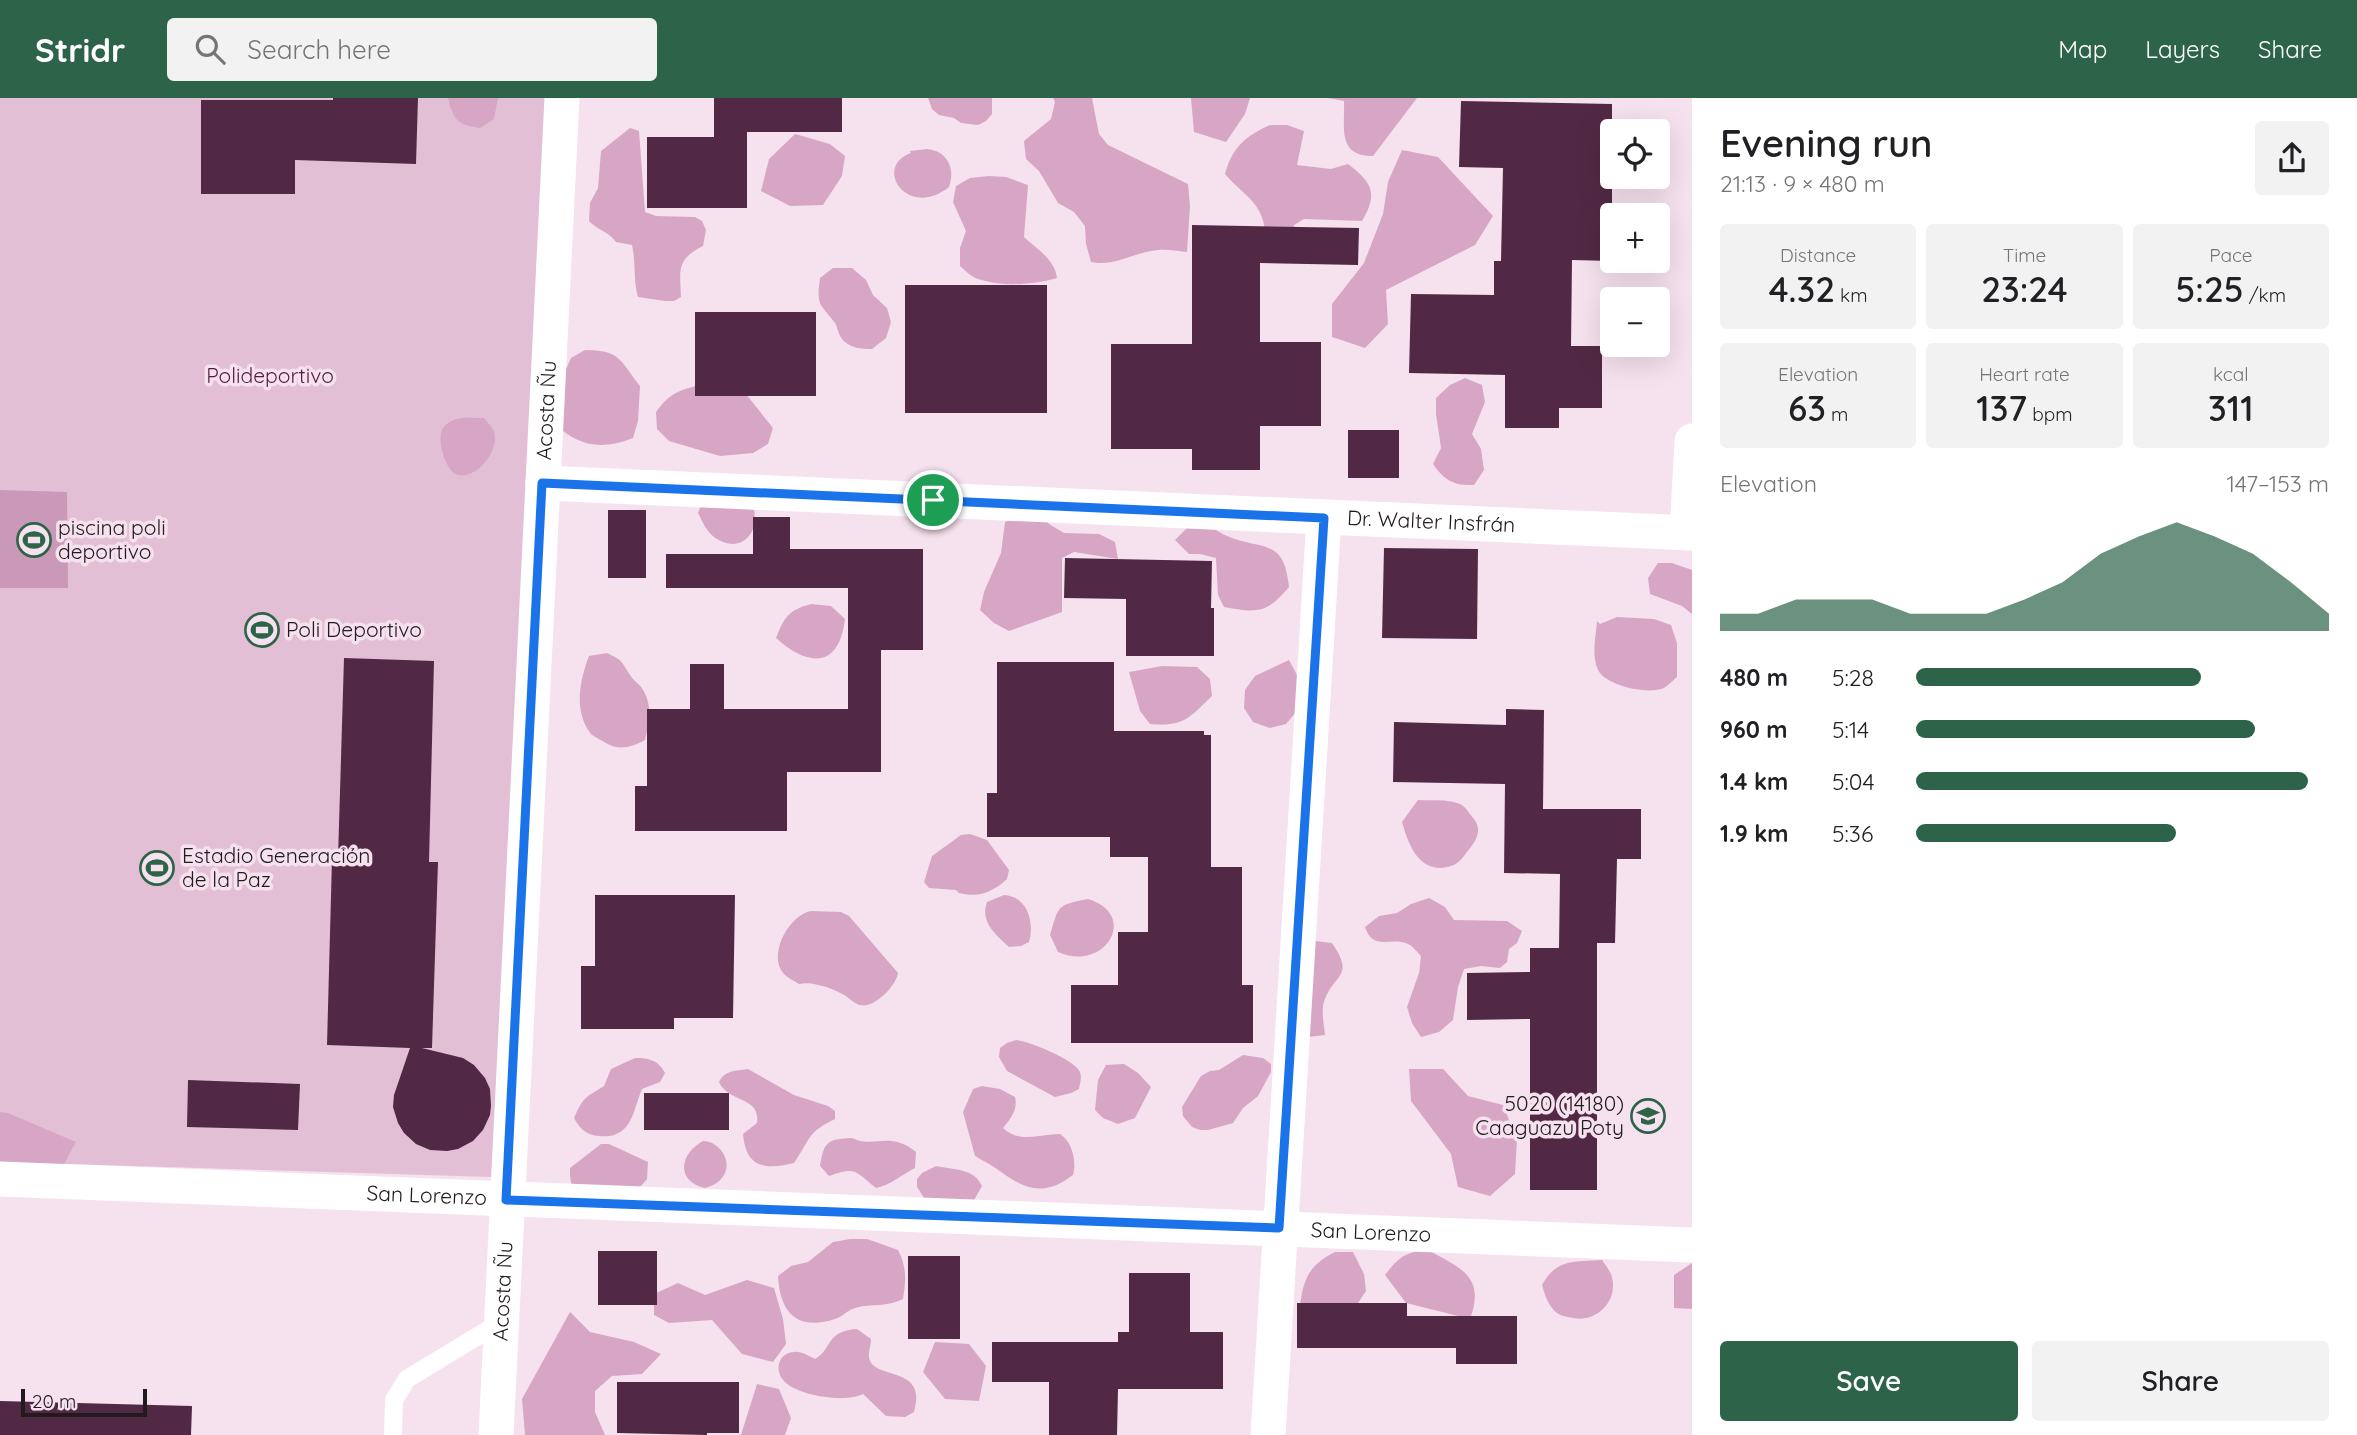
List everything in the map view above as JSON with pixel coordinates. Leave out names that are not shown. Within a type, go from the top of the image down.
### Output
[{"type":"street","name":"Acosta Ñu","points":[[496,1435],[562,98]]},
{"type":"street","points":[[1690,533],[1692,441]]},
{"type":"street","name":"Dr. Walter Insfrán","points":[[542,483],[1690,533]]},
{"type":"street","points":[[1268,1435],[1324,518]]},
{"type":"street","name":"San Lorenzo","points":[[0,1179],[1692,1245]]},
{"type":"lane","points":[[393,1435],[394,1400],[407,1379],[501,1322]]},
{"type":"green space","name":"Poli Deportivo","points":[[0,98],[558,98],[491,1177],[0,1162]]},
{"type":"shaded area","points":[[448,98],[498,98],[494,119],[480,128],[466,125],[452,112]]},
{"type":"shaded area","points":[[928,98],[992,98],[992,114],[978,125],[961,123],[954,118],[939,115],[932,109]]},
{"type":"shaded area","points":[[1053,98],[1092,98],[1099,134],[1108,145],[1188,184],[1190,206],[1187,252],[1158,250],[1108,263],[1091,262],[1085,226],[1074,212],[1058,203],[1039,171],[1026,159],[1024,141],[1051,119],[1055,102]]},
{"type":"shaded area","points":[[1191,98],[1250,98],[1245,114],[1226,142],[1194,132]]},
{"type":"shaded area","points":[[1328,98],[1417,98],[1373,156],[1361,155],[1348,146],[1344,130],[1344,101]]},
{"type":"shaded area","points":[[1270,125],[1287,125],[1304,131],[1297,165],[1331,169],[1348,164],[1363,177],[1368,183],[1371,196],[1362,221],[1304,219],[1294,225],[1288,248],[1265,230],[1256,205],[1225,174],[1231,157],[1241,144]]},
{"type":"shaded area","points":[[630,128],[639,131],[645,212],[656,216],[695,217],[702,221],[706,230],[703,246],[684,261],[680,279],[681,297],[674,301],[638,297],[632,245],[616,242],[589,221],[590,203],[598,188],[601,151]]},
{"type":"shaded area","points":[[795,134],[830,144],[845,156],[842,176],[823,205],[790,206],[761,191],[769,159]]},
{"type":"shaded area","points":[[927,149],[945,157],[950,167],[951,180],[949,187],[934,196],[920,198],[900,188],[895,179],[895,169],[910,151]]},
{"type":"shaded area","points":[[1402,150],[1438,157],[1493,216],[1475,245],[1386,290],[1388,324],[1365,348],[1332,337],[1332,304],[1364,263],[1383,214],[1388,182]]},
{"type":"shaded area","points":[[1006,177],[1028,185],[1024,237],[1049,260],[1057,278],[1028,284],[987,282],[975,278],[960,266],[960,248],[966,231],[953,202],[956,186],[970,178]]},
{"type":"shaded area","points":[[833,268],[852,268],[866,280],[873,295],[887,308],[891,322],[886,338],[872,349],[845,342],[820,304],[820,278]]},
{"type":"shaded area","points":[[585,350],[613,355],[640,386],[638,421],[633,438],[611,444],[591,444],[573,438],[555,424],[557,389],[571,358]]},
{"type":"shaded area","points":[[1465,378],[1482,385],[1485,402],[1472,434],[1481,449],[1484,470],[1474,485],[1450,481],[1433,464],[1441,448],[1436,398],[1450,385]]},
{"type":"shaded area","points":[[699,385],[746,394],[773,428],[768,444],[753,453],[720,456],[669,441],[657,429],[656,412],[674,394]]},
{"type":"shaded area","points":[[484,418],[494,431],[491,454],[480,468],[466,475],[458,475],[449,468],[443,454],[441,432],[447,424],[457,419]]},
{"type":"shaded area","name":"piscina poli deportivo","points":[[0,490],[67,492],[68,588],[0,588]]},
{"type":"shaded area","points":[[751,501],[755,522],[752,530],[748,537],[733,544],[711,535],[698,513],[701,505]]},
{"type":"shaded area","points":[[1037,510],[1049,524],[1064,533],[1099,534],[1115,542],[1118,559],[1074,552],[1062,558],[1062,612],[1009,631],[994,623],[980,610],[984,592],[1001,553],[1005,522]]},
{"type":"shaded area","points":[[1203,522],[1227,536],[1270,548],[1277,553],[1286,571],[1289,587],[1274,602],[1261,609],[1224,607],[1218,595],[1216,558],[1189,554],[1175,540],[1187,528]]},
{"type":"shaded area","points":[[1658,563],[1672,563],[1692,570],[1692,614],[1682,606],[1650,594],[1648,578]]},
{"type":"shaded area","points":[[811,604],[831,606],[845,619],[836,647],[829,655],[820,658],[799,654],[776,638],[788,615]]},
{"type":"shaded area","points":[[1617,617],[1654,619],[1671,625],[1677,643],[1677,677],[1666,687],[1657,690],[1628,688],[1610,681],[1598,670],[1594,652],[1597,621],[1600,624]]},
{"type":"shaded area","points":[[607,653],[621,661],[645,693],[649,706],[645,740],[629,747],[609,745],[591,734],[582,715],[581,685],[589,656]]},
{"type":"shaded area","points":[[1289,660],[1298,677],[1297,711],[1286,724],[1270,728],[1253,722],[1244,708],[1245,690],[1255,676]]},
{"type":"shaded area","points":[[1162,666],[1197,667],[1210,679],[1212,696],[1185,719],[1171,724],[1150,724],[1140,711],[1129,672]]},
{"type":"shaded area","points":[[1418,800],[1459,804],[1476,822],[1476,839],[1462,859],[1454,865],[1432,867],[1419,859],[1414,852],[1402,822]]},
{"type":"shaded area","points":[[970,834],[987,840],[1009,870],[1007,879],[991,890],[979,894],[929,888],[924,882],[932,856],[961,835]]},
{"type":"shaded area","points":[[1004,895],[1012,896],[1024,905],[1030,919],[1029,942],[1021,946],[1009,947],[987,922],[987,902]]},
{"type":"shaded area","points":[[1429,898],[1445,907],[1454,920],[1507,921],[1522,931],[1517,943],[1509,949],[1507,962],[1500,968],[1481,966],[1464,969],[1453,1020],[1439,1032],[1421,1037],[1412,1023],[1407,1007],[1419,973],[1421,956],[1408,944],[1373,939],[1365,927],[1379,916],[1397,913],[1411,904]]},
{"type":"shaded area","points":[[1088,899],[1104,907],[1112,917],[1114,928],[1110,939],[1102,949],[1090,955],[1075,956],[1058,952],[1050,935],[1058,912],[1065,905]]},
{"type":"shaded area","points":[[811,911],[841,912],[849,916],[898,973],[893,984],[878,1000],[872,1004],[860,1005],[830,988],[799,984],[781,970],[778,953],[784,934],[796,919]]},
{"type":"shaded area","points":[[1315,941],[1332,943],[1339,954],[1342,969],[1324,1002],[1325,1035],[1308,1037]]},
{"type":"shaded area","points":[[1016,1040],[1070,1062],[1081,1074],[1079,1089],[1055,1097],[1007,1071],[999,1057],[1000,1048]]},
{"type":"shaded area","points":[[1243,1055],[1263,1058],[1271,1064],[1271,1072],[1258,1096],[1243,1108],[1233,1123],[1208,1130],[1192,1127],[1183,1116],[1182,1107],[1201,1076],[1219,1070]]},
{"type":"shaded area","points":[[635,1058],[649,1059],[659,1065],[665,1073],[660,1082],[642,1089],[629,1123],[618,1133],[599,1136],[584,1131],[574,1118],[583,1101],[604,1086],[611,1069]]},
{"type":"shaded area","points":[[1124,1064],[1138,1073],[1151,1087],[1135,1118],[1118,1124],[1103,1118],[1095,1110],[1098,1080],[1106,1065]]},
{"type":"shaded area","points":[[748,1069],[794,1095],[828,1106],[835,1111],[835,1119],[814,1133],[794,1163],[766,1166],[753,1160],[748,1154],[743,1134],[757,1123],[757,1114],[749,1104],[723,1089],[719,1082],[727,1073]]},
{"type":"shaded area","points":[[1409,1069],[1443,1069],[1468,1096],[1503,1105],[1517,1139],[1515,1174],[1490,1196],[1458,1187],[1451,1154],[1411,1101]]},
{"type":"shaded area","points":[[982,1086],[1000,1089],[1015,1097],[1015,1110],[1003,1128],[1010,1133],[1023,1137],[1060,1134],[1064,1137],[1072,1152],[1073,1175],[1051,1187],[1032,1188],[975,1156],[963,1112],[973,1089]]},
{"type":"shaded area","points":[[0,1112],[76,1142],[64,1164],[0,1167]]},
{"type":"shaded area","points":[[852,1138],[867,1142],[898,1142],[916,1152],[915,1168],[876,1188],[855,1172],[845,1171],[829,1176],[820,1166],[825,1147],[837,1139]]},
{"type":"shaded area","points":[[703,1141],[720,1149],[727,1167],[719,1181],[705,1188],[689,1179],[684,1166],[689,1152]]},
{"type":"shaded area","points":[[601,1144],[609,1144],[648,1162],[647,1179],[635,1193],[573,1193],[570,1168]]},
{"type":"shaded area","points":[[936,1166],[974,1176],[982,1186],[974,1200],[926,1201],[917,1187],[917,1179],[922,1173]]},
{"type":"shaded area","points":[[867,1239],[898,1250],[905,1274],[903,1299],[855,1308],[838,1318],[822,1322],[810,1323],[793,1316],[782,1300],[778,1276],[791,1266],[808,1262],[833,1242]]},
{"type":"shaded area","points":[[1428,1250],[1460,1268],[1472,1283],[1475,1293],[1470,1319],[1406,1303],[1385,1275],[1403,1257]]},
{"type":"shaded area","points":[[1335,1252],[1353,1252],[1364,1274],[1366,1291],[1356,1306],[1300,1306],[1309,1273],[1319,1262]]},
{"type":"shaded area","points":[[1602,1260],[1613,1283],[1610,1300],[1605,1307],[1591,1317],[1582,1319],[1557,1313],[1549,1304],[1542,1285],[1548,1276],[1568,1263]]},
{"type":"shaded area","points":[[1692,1263],[1692,1309],[1674,1308],[1674,1275]]},
{"type":"shaded area","points":[[747,1280],[774,1288],[783,1319],[786,1344],[773,1362],[742,1354],[712,1320],[669,1323],[654,1315],[654,1294],[678,1283],[705,1295]]},
{"type":"shaded area","points":[[570,1312],[590,1332],[634,1342],[661,1354],[642,1374],[612,1376],[595,1391],[595,1412],[605,1435],[525,1435],[522,1399]]},
{"type":"shaded area","points":[[857,1329],[871,1339],[869,1359],[875,1367],[900,1376],[914,1388],[914,1412],[905,1417],[886,1416],[863,1394],[834,1398],[810,1394],[790,1386],[781,1377],[779,1363],[784,1355],[797,1352],[815,1359],[839,1333]]},
{"type":"shaded area","points":[[935,1342],[969,1344],[986,1366],[979,1401],[945,1399],[923,1372]]},
{"type":"shaded area","points":[[757,1384],[779,1389],[791,1418],[785,1435],[741,1435]]},
{"type":"building","points":[[418,98],[416,164],[295,160],[295,194],[201,194],[201,100]]},
{"type":"building","points":[[714,98],[842,98],[842,132],[747,132],[747,208],[647,208],[647,137],[714,137]]},
{"type":"building","points":[[1461,101],[1612,104],[1612,119],[1600,119],[1600,189],[1612,189],[1612,203],[1600,203],[1600,261],[1572,260],[1571,346],[1600,346],[1602,408],[1559,408],[1559,428],[1505,428],[1505,375],[1409,373],[1411,294],[1494,295],[1494,261],[1501,261],[1503,168],[1459,167]]},
{"type":"building","points":[[1192,225],[1359,228],[1358,265],[1260,263],[1260,342],[1321,342],[1321,426],[1260,426],[1260,470],[1192,470],[1192,449],[1111,449],[1111,344],[1192,344]]},
{"type":"building","points":[[905,285],[1047,285],[1047,413],[905,413]]},
{"type":"building","points":[[695,312],[816,312],[816,396],[695,396]]},
{"type":"building","points":[[1348,430],[1399,430],[1399,478],[1348,478]]},
{"type":"building","points":[[608,510],[646,510],[646,578],[608,578]]},
{"type":"building","points":[[753,517],[790,517],[790,549],[923,549],[923,650],[881,650],[881,772],[787,772],[787,831],[635,831],[635,786],[647,786],[647,709],[690,709],[690,664],[724,664],[724,709],[848,709],[848,588],[666,588],[666,554],[753,554]]},
{"type":"building","points":[[1384,548],[1478,549],[1477,639],[1382,638]]},
{"type":"building","points":[[1065,558],[1212,561],[1214,656],[1126,656],[1126,599],[1064,598]]},
{"type":"building","points":[[344,658],[434,661],[429,862],[438,862],[432,1048],[422,1048],[463,1058],[474,1065],[490,1089],[491,1106],[483,1130],[473,1141],[458,1149],[430,1150],[416,1144],[398,1123],[393,1107],[394,1095],[410,1048],[327,1045],[332,859],[338,859]]},
{"type":"building","points":[[997,662],[1114,662],[1114,731],[1204,731],[1204,735],[1211,735],[1211,867],[1242,867],[1242,985],[1253,985],[1253,1043],[1071,1043],[1071,985],[1118,985],[1118,932],[1148,932],[1148,857],[1110,857],[1110,837],[987,837],[987,793],[997,793]]},
{"type":"building","points":[[1506,709],[1544,710],[1543,809],[1641,809],[1641,859],[1617,859],[1615,943],[1597,943],[1597,1190],[1530,1190],[1530,1019],[1467,1020],[1467,973],[1530,972],[1530,948],[1559,948],[1560,874],[1504,873],[1505,784],[1393,782],[1394,722],[1506,725]]},
{"type":"building","points":[[595,895],[735,895],[733,1018],[674,1018],[674,1029],[581,1029],[581,966],[595,966]]},
{"type":"building","points":[[188,1080],[300,1084],[298,1130],[187,1127]]},
{"type":"building","points":[[644,1093],[729,1093],[729,1130],[644,1130]]},
{"type":"building","points":[[598,1251],[657,1251],[657,1305],[598,1305]]},
{"type":"building","points":[[908,1256],[960,1256],[960,1339],[908,1339]]},
{"type":"building","points":[[1129,1273],[1190,1273],[1190,1332],[1223,1332],[1223,1389],[1118,1389],[1117,1435],[1049,1435],[1049,1382],[992,1382],[992,1342],[1118,1342],[1118,1332],[1129,1332]]},
{"type":"building","points":[[1297,1303],[1407,1303],[1407,1316],[1517,1316],[1517,1364],[1456,1364],[1456,1348],[1297,1348]]},
{"type":"building","points":[[617,1382],[739,1382],[739,1433],[617,1433]]},
{"type":"building","points":[[0,1401],[192,1406],[191,1435],[0,1435]]},
{"type":"place","name":"piscina poli deportivo","points":[[34,540]]},
{"type":"place","name":"Poli Deportivo","points":[[262,630]]},
{"type":"place","name":"Estadio Generación de la Paz","points":[[157,868]]},
{"type":"place","name":"5020 (14180) Caaguazu Poty","points":[[1648,1116]]},
{"type":"route","points":[[542,483],[933,500],[1324,518],[1279,1228],[506,1200],[542,483]]},
{"type":"park label","name":"Polideportivo","points":[[270,376]]}]
